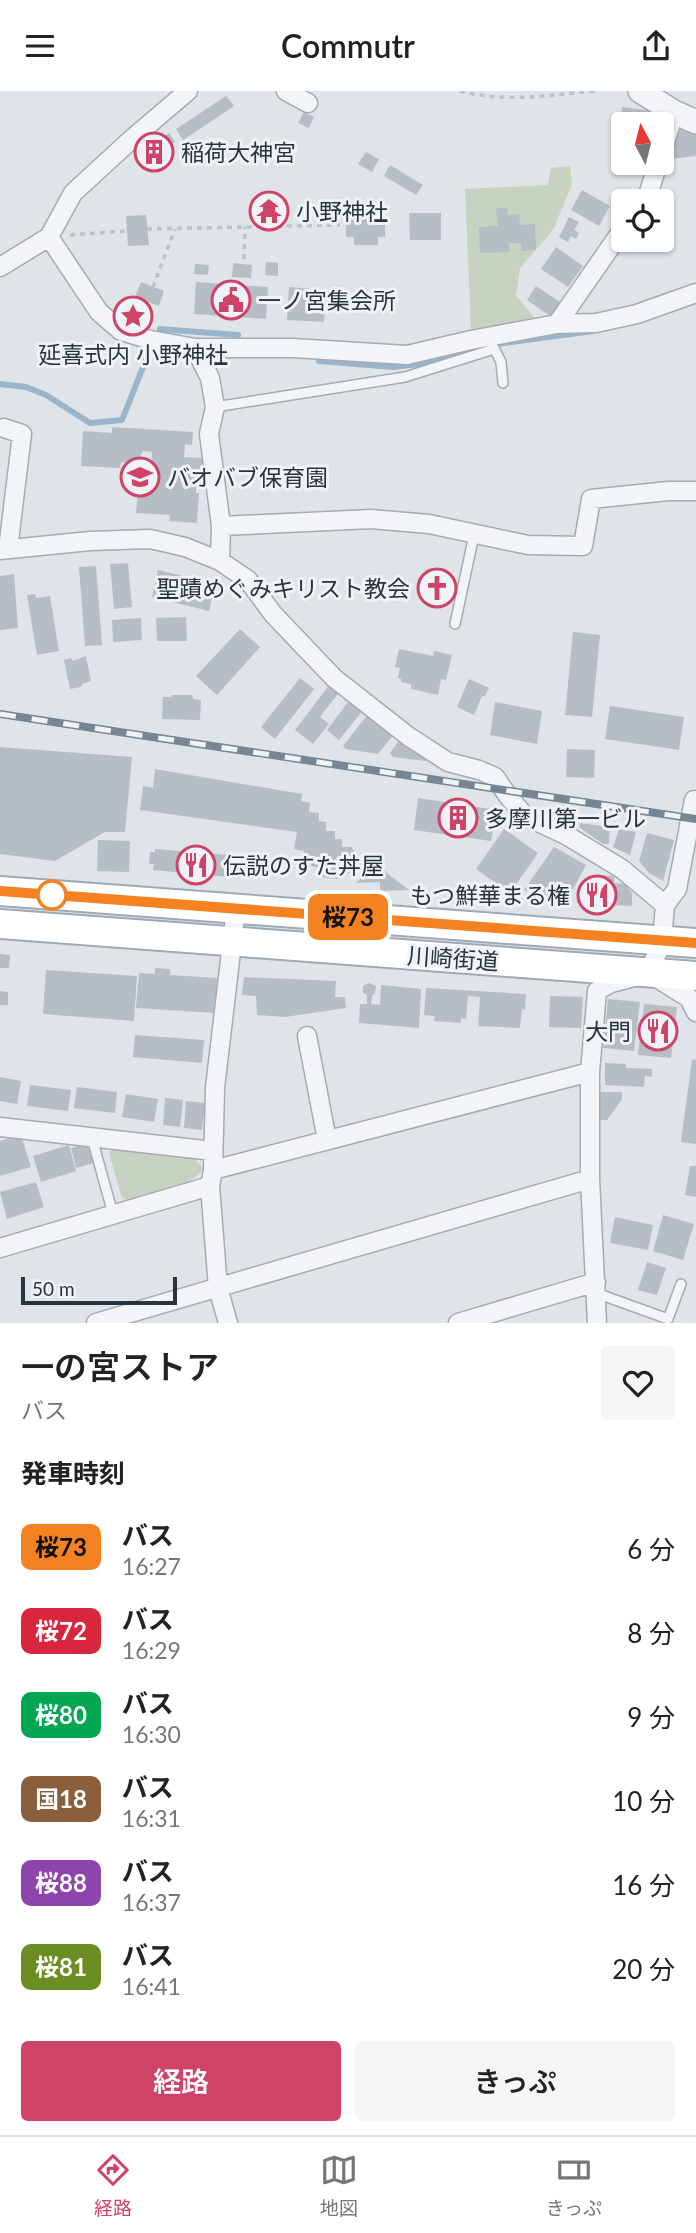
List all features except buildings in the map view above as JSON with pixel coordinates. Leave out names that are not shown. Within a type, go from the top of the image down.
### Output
[{"type":"main road","name":"川崎街道","points":[[0,891],[696,943]]},
{"type":"main road","name":"川崎街道","points":[[0,924],[696,976]]},
{"type":"street","points":[[0,267],[49,237],[73,194],[188,91]]},
{"type":"street","points":[[286,91],[308,103]]},
{"type":"street","points":[[651,94],[674,112],[696,122]]},
{"type":"street","points":[[49,237],[99,311],[121,331],[195,348],[293,348],[407,355],[493,343],[557,324],[610,320],[637,314],[696,293]]},
{"type":"street","points":[[557,324],[611,246]]},
{"type":"street","points":[[195,348],[210,378],[215,407],[209,434],[221,526],[220,561]]},
{"type":"street","points":[[4,428],[22,434],[4,549],[90,541],[150,539],[185,547],[220,561],[248,580],[273,614],[334,678],[398,728],[448,762],[495,777],[526,816],[566,835],[622,869],[665,905]]},
{"type":"street","points":[[221,526],[371,519],[429,524],[528,544],[583,546],[591,499],[668,491],[696,491]]},
{"type":"street","points":[[649,973],[662,941],[665,905],[677,889],[695,799]]},
{"type":"street","points":[[228,1323],[218,1287],[211,1178],[215,1088],[236,909]]},
{"type":"street","points":[[597,1323],[590,1179],[590,1072],[597,991],[611,983],[649,973],[689,998],[696,1012]]},
{"type":"street","points":[[307,1036],[327,1140]]},
{"type":"street","points":[[1,1242],[113,1214],[327,1140],[590,1072]]},
{"type":"street","points":[[0,1127],[213,1151]]},
{"type":"street","points":[[96,1323],[590,1179]]},
{"type":"street","points":[[458,1323],[596,1288]]},
{"type":"lane","points":[[215,407],[405,377],[493,343],[501,362],[503,383]]},
{"type":"lane","points":[[455,624],[474,535]]},
{"type":"lane","points":[[92,1138],[113,1214]]},
{"type":"lane","points":[[596,1288],[668,1319],[681,1284]]},
{"type":"path","points":[[460,91],[513,99],[596,91]]},
{"type":"path","points":[[147,229],[340,225]]},
{"type":"path","points":[[244,259],[245,227]]},
{"type":"path","points":[[153,287],[176,229]]},
{"type":"path","points":[[49,237],[127,231]]},
{"type":"green space","points":[[570,166],[572,184],[553,230],[520,268],[516,296],[539,323],[471,329],[465,189],[548,185],[551,168]]},
{"type":"green space","points":[[114,1147],[192,1156],[204,1169],[180,1188],[131,1202],[122,1198],[109,1153]]},
{"type":"waterway","points":[[160,329],[238,335]]},
{"type":"waterway","points":[[489,345],[593,331]]},
{"type":"waterway","points":[[319,361],[393,367],[418,364],[465,350]]},
{"type":"waterway","points":[[0,384],[26,387],[46,395],[90,423],[122,420],[147,357]]},
{"type":"railway","points":[[0,714],[696,819]]},
{"type":"bus line","name":"桜73","points":[[0,891],[696,943]]},
{"type":"place","name":"稲荷大神宮","points":[[154,152]]},
{"type":"place","name":"小野神社","points":[[269,211]]},
{"type":"place","name":"一ノ宮集会所","points":[[231,300]]},
{"type":"place","name":"延喜式内 小野神社","points":[[133,316]]},
{"type":"place","name":"バオバブ保育園","points":[[140,477]]},
{"type":"place","name":"聖蹟めぐみキリスト教会","points":[[437,588]]},
{"type":"place","name":"多摩川第一ビル","points":[[458,818]]},
{"type":"place","name":"伝説のすた丼屋","points":[[196,865]]},
{"type":"place","name":"もつ鮮華まる権","points":[[597,895]]},
{"type":"place","name":"大門","points":[[658,1031]]}]
